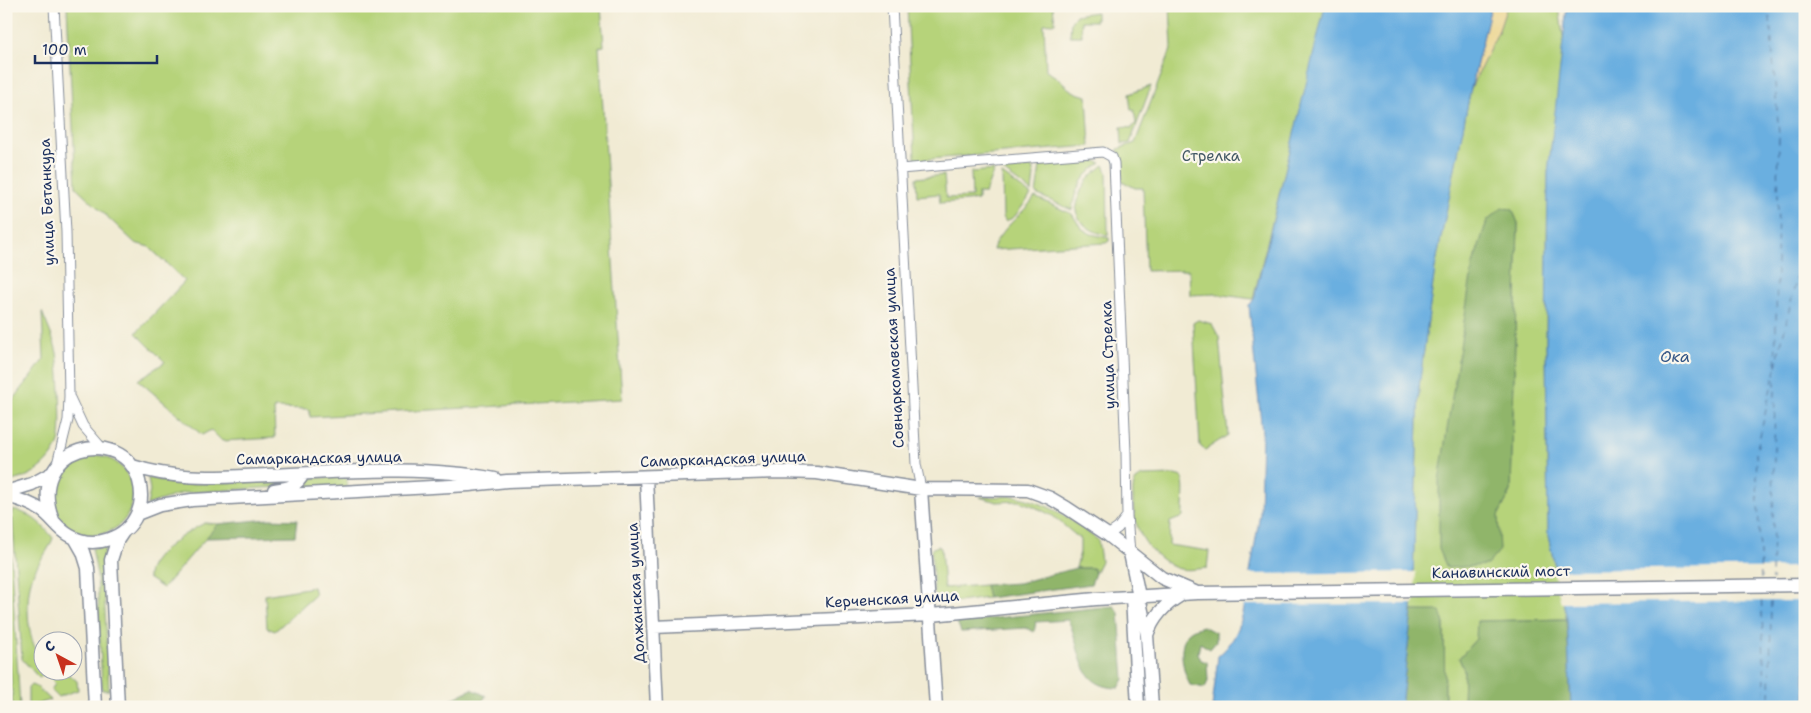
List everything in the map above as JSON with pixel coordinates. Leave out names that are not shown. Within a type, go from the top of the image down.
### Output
[{"type":"main road","points":[[6,494],[32,484],[54,470],[65,457],[76,451],[89,448],[102,448],[113,452],[132,466],[141,490],[140,502],[137,514],[117,541],[111,560],[118,707]]},
{"type":"main road","name":"Самаркандская улица","points":[[132,466],[184,478],[303,474],[462,474],[507,481]]},
{"type":"main road","points":[[53,520],[47,504],[47,488],[54,470]]},
{"type":"main road","name":"Самаркандская улица","points":[[137,514],[176,501],[469,485],[507,481],[779,472],[817,473],[922,489],[1028,490],[1050,498],[1108,535],[1162,578],[1197,593]]},
{"type":"main road","points":[[256,497],[265,491],[293,486],[303,474]]},
{"type":"main road","name":"Должанская улица","points":[[646,477],[657,707]]},
{"type":"main road","name":"Совнаркомовская улица","points":[[922,489],[935,707]]},
{"type":"main road","points":[[6,494],[40,509],[60,528],[75,538],[100,542],[112,539],[123,532]]},
{"type":"main road","points":[[75,538],[83,552],[88,568],[94,707]]},
{"type":"main road","points":[[1130,553],[1136,597],[1138,707]]},
{"type":"main road","name":"Канавинский мост","points":[[1181,595],[1197,593],[1805,585]]},
{"type":"main road","points":[[1147,635],[1151,625],[1161,611],[1181,595]]},
{"type":"main road","name":"Керченская улица","points":[[654,627],[931,615],[1136,597],[1181,595]]},
{"type":"main road","points":[[1136,597],[1147,635],[1152,707]]},
{"type":"street","name":"улица Бетанкура","points":[[54,6],[66,232],[69,396],[65,438],[54,470]]},
{"type":"street","name":"Совнаркомовская улица","points":[[892,6],[916,464],[922,489]]},
{"type":"street","name":"улица Стрелка","points":[[900,169],[1103,152],[1112,157],[1114,163],[1130,553]]},
{"type":"street","name":"улица Бетанкура","points":[[69,396],[83,426],[102,448]]},
{"type":"street","points":[[1108,535],[1118,528],[1127,516]]},
{"type":"green space","points":[[67,6],[601,6],[604,46],[599,47],[622,399],[310,417],[309,409],[274,408],[275,438],[222,441],[211,430],[202,435],[138,380],[165,362],[136,333],[185,281],[149,247],[135,243],[76,187]]},
{"type":"green space","points":[[907,6],[1053,6],[1055,23],[1044,24],[1046,71],[1068,88],[1087,96],[1090,146],[918,160],[915,158]]},
{"type":"green space","name":"Стрелка","points":[[1170,6],[1326,6],[1253,299],[1215,294],[1190,295],[1189,270],[1146,271],[1143,188],[1135,188],[1120,180],[1118,149],[1135,143],[1172,47]]},
{"type":"green space","points":[[1507,6],[1559,6],[1564,44],[1548,173],[1546,341],[1548,536],[1567,619],[1478,621],[1476,639],[1459,658],[1464,670],[1463,707],[1445,707],[1444,624],[1440,612],[1412,611],[1419,387],[1435,268],[1471,88],[1499,30]],"holes":[[[1512,209],[1518,223],[1511,491],[1498,516]]]},
{"type":"green space","points":[[1096,12],[1096,21],[1081,21],[1082,36],[1070,36],[1071,22],[1076,15]]},
{"type":"green space","points":[[1151,86],[1130,143],[1122,144],[1121,127],[1132,128],[1136,123],[1134,110],[1131,110],[1129,94]]},
{"type":"green space","points":[[1095,161],[1101,163],[1080,183],[1072,210],[1036,194],[1040,166]]},
{"type":"green space","points":[[1104,165],[1107,172],[1108,235],[1098,233],[1084,225],[1076,211],[1079,195],[1084,184]]},
{"type":"green space","points":[[1032,167],[1034,175],[1032,192],[1003,171]]},
{"type":"green space","points":[[994,170],[985,193],[978,193],[978,200],[940,203],[939,194],[917,196],[916,178],[944,175],[946,198],[972,197],[971,172]]},
{"type":"green space","points":[[1002,174],[1031,195],[1015,216],[1006,222],[1003,217]]},
{"type":"green space","points":[[1035,197],[1072,214],[1081,228],[1091,234],[1109,238],[1109,241],[1106,243],[993,250],[999,237]]},
{"type":"green space","points":[[1502,208],[1512,209],[1518,223],[1511,491],[1498,516],[1500,550],[1487,565],[1447,568],[1439,549],[1439,481],[1473,264],[1487,221]]},
{"type":"green space","points":[[42,312],[57,353],[61,412],[59,442],[51,458],[45,464],[23,478],[6,482],[6,410],[44,359]]},
{"type":"green space","points":[[1198,320],[1212,324],[1219,337],[1228,435],[1205,450],[1200,446],[1193,323]]},
{"type":"green space","points":[[93,455],[108,458],[121,467],[130,480],[133,495],[130,510],[121,523],[108,532],[93,535],[78,532],[65,523],[56,510],[53,495],[56,480],[65,467],[78,458]]},
{"type":"green space","points":[[1175,475],[1182,477],[1183,482],[1183,517],[1170,522],[1169,545],[1209,551],[1207,568],[1185,570],[1172,566],[1148,546],[1138,529],[1133,499],[1133,487],[1136,480],[1142,476]]},
{"type":"green space","points":[[347,477],[347,488],[301,490],[308,478]]},
{"type":"green space","points":[[148,478],[183,484],[287,480],[286,483],[277,487],[183,493],[147,505],[150,491]]},
{"type":"green space","points":[[1014,496],[1049,507],[1098,540],[1101,561],[1095,573],[1093,568],[1076,568],[1080,552],[1080,539],[1053,516],[1018,501],[997,502],[979,497]]},
{"type":"green space","points":[[12,510],[25,513],[36,520],[53,538],[34,572],[29,591],[28,616],[32,640],[32,670],[22,659]]},
{"type":"green space","points":[[6,511],[8,512],[20,707],[13,707],[6,608]]},
{"type":"green space","points":[[269,519],[297,520],[295,536],[206,538],[218,524]]},
{"type":"green space","points":[[205,523],[218,524],[163,588],[148,578],[149,570],[161,553],[179,538]]},
{"type":"green space","points":[[938,546],[941,548],[944,588],[985,585],[988,598],[951,602],[938,598],[934,593],[931,549]]},
{"type":"green space","points":[[92,548],[105,548],[103,568],[109,690],[102,690],[97,575]]},
{"type":"green space","points":[[1076,568],[1093,568],[1095,573],[1091,584],[988,598],[985,585],[1019,583]]},
{"type":"green space","points":[[313,587],[315,595],[275,631],[267,628],[265,595]]},
{"type":"green space","points":[[1114,606],[1119,613],[1124,679],[1119,688],[1105,686],[1095,681],[1088,674],[1068,620],[1036,622],[1034,632],[1026,628],[961,632],[957,622]]},
{"type":"green space","points":[[1412,611],[1440,611],[1444,624],[1445,707],[1401,707]]},
{"type":"green space","points":[[1567,619],[1571,707],[1463,707],[1464,670],[1459,658],[1476,639],[1477,621]]},
{"type":"green space","points":[[1203,626],[1216,633],[1216,642],[1210,649],[1200,643],[1198,653],[1201,660],[1207,662],[1208,681],[1205,688],[1190,685],[1182,659],[1183,644],[1188,633]]},
{"type":"green space","points":[[53,680],[76,680],[78,690],[58,697],[51,690],[55,684]]},
{"type":"green space","points":[[31,685],[37,687],[51,700],[28,707],[28,688]]},
{"type":"green space","points":[[472,689],[486,696],[478,707],[436,707]]},
{"type":"sand","points":[[1491,6],[1507,6],[1499,30],[1471,88]]},
{"type":"water","points":[[1325,6],[1491,6],[1471,88],[1435,268],[1419,387],[1412,611],[1401,707],[1212,707],[1218,656],[1234,637],[1243,614],[1260,514],[1262,433],[1249,306],[1254,299]]},
{"type":"water","name":"Ока","points":[[1567,6],[1805,6],[1805,707],[1571,707],[1567,619],[1548,536],[1546,341],[1548,173]]},
{"type":"pier","points":[[1805,567],[1805,601],[1561,603],[1553,570]]},
{"type":"pier","points":[[1416,572],[1414,604],[1242,605],[1247,574]]},
{"type":"ferry route","points":[[1769,6],[1779,135],[1772,580]]},
{"type":"ferry route","points":[[1776,366],[1805,242]]},
{"type":"ferry route","points":[[1761,579],[1756,453],[1774,375]]},
{"type":"ferry route","points":[[1761,590],[1766,707]]},
{"type":"ferry route","points":[[1770,707],[1771,592]]}]
